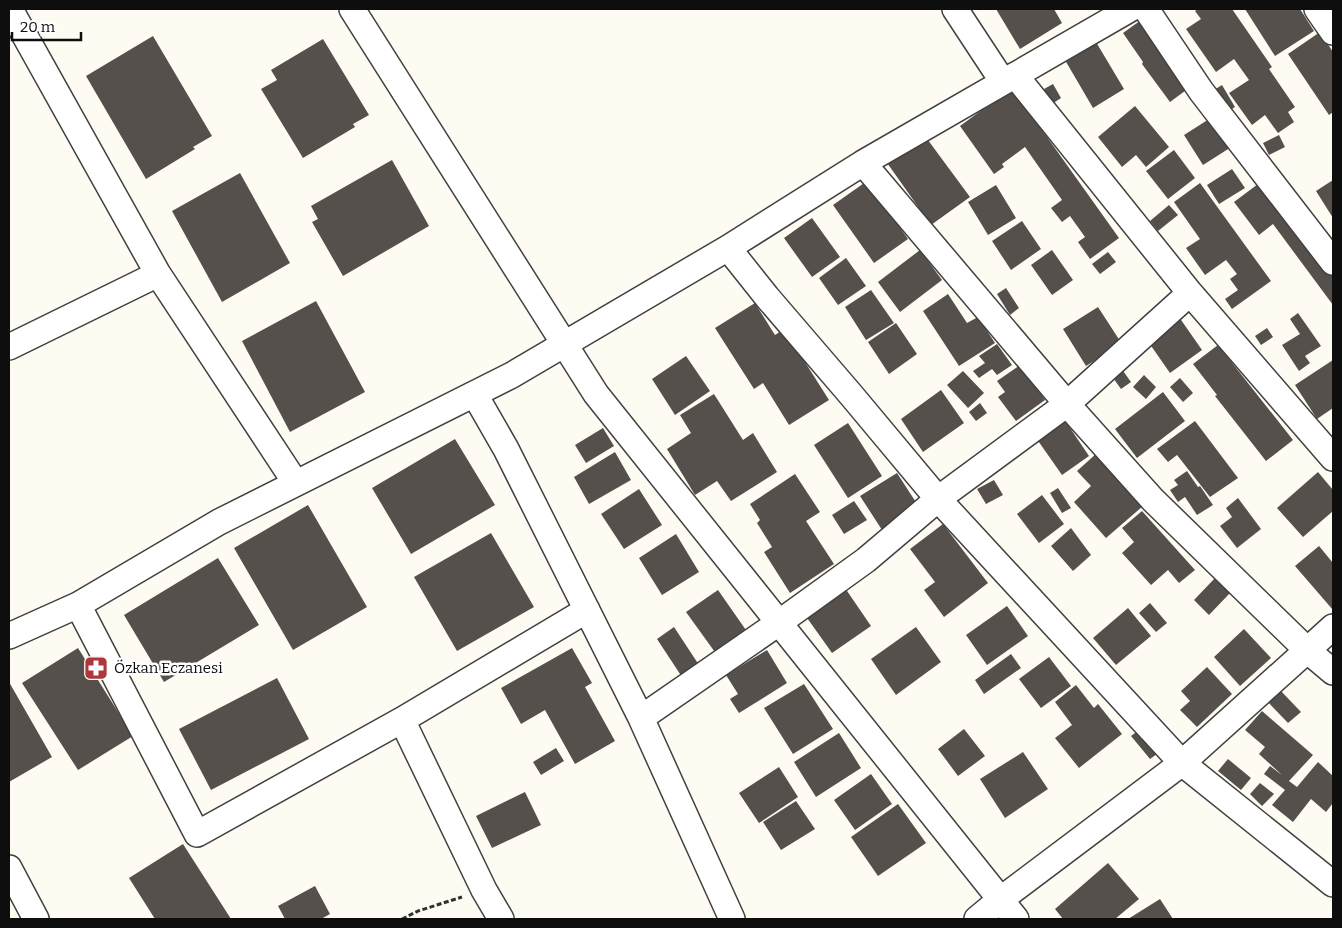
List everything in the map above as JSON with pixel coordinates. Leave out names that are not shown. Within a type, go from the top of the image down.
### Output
[{"type":"street","points":[[10,9],[158,274],[295,482]]},
{"type":"street","points":[[352,9],[596,394],[1016,919]]},
{"type":"street","points":[[955,9],[1009,78],[1190,293],[1333,455]]},
{"type":"street","points":[[9,636],[78,605],[185,541],[295,482],[475,395],[728,248],[863,163],[1130,9]]},
{"type":"street","points":[[1146,9],[1202,91],[1333,262]]},
{"type":"street","points":[[1316,9],[1333,32]]},
{"type":"street","points":[[863,163],[1067,404],[1153,500],[1308,651],[1333,672]]},
{"type":"street","points":[[728,248],[767,298],[938,499],[1182,763],[1333,884]]},
{"type":"street","points":[[9,347],[158,274]]},
{"type":"street","points":[[641,718],[866,560],[938,499],[1067,404],[1190,293]]},
{"type":"street","points":[[475,395],[506,449],[641,718],[732,919]]},
{"type":"street","points":[[78,605],[197,834],[402,720],[587,610]]},
{"type":"street","points":[[977,919],[1182,763],[1333,627]]},
{"type":"street","points":[[402,720],[484,890],[501,919]]},
{"type":"street","points":[[9,868],[36,919]]},
{"type":"path","points":[[402,919],[418,911],[484,890]]},
{"type":"building","points":[[996,9],[1054,9],[1062,23],[1020,49]]},
{"type":"building","points":[[1198,9],[1232,9],[1272,67],[1269,69],[1295,107],[1288,112],[1294,122],[1278,133],[1265,115],[1252,125],[1229,93],[1249,80],[1234,59],[1216,72],[1186,29],[1201,19],[1195,11]]},
{"type":"building","points":[[1245,9],[1300,9],[1314,31],[1275,56]]},
{"type":"building","points":[[1144,18],[1193,85],[1170,102],[1142,64],[1143,62],[1123,33]]},
{"type":"building","points":[[1320,32],[1333,52],[1333,112],[1329,115],[1288,54]]},
{"type":"building","points":[[153,36],[212,136],[193,147],[195,149],[146,179],[86,76]]},
{"type":"building","points":[[323,39],[369,115],[353,124],[355,127],[303,158],[261,89],[277,80],[271,70]]},
{"type":"building","points":[[1096,42],[1124,89],[1093,108],[1065,60]]},
{"type":"building","points":[[1053,84],[1061,98],[1052,104],[1044,89]]},
{"type":"building","points":[[1222,85],[1235,107],[1223,115],[1209,93]]},
{"type":"building","points":[[1012,88],[1119,238],[1090,259],[1078,242],[1085,237],[1070,216],[1062,222],[1051,208],[1062,200],[1025,147],[1002,164],[1004,167],[994,174],[960,126]]},
{"type":"building","points":[[1135,106],[1169,147],[1146,167],[1136,155],[1122,167],[1098,137]]},
{"type":"building","points":[[1217,114],[1236,144],[1203,165],[1184,135]]},
{"type":"building","points":[[922,132],[970,197],[931,225],[885,160]]},
{"type":"building","points":[[1279,135],[1285,147],[1269,155],[1263,143]]},
{"type":"building","points":[[1174,150],[1195,178],[1168,199],[1146,171]]},
{"type":"building","points":[[392,160],[429,226],[343,276],[312,222],[318,219],[311,206]]},
{"type":"building","points":[[1232,169],[1245,188],[1219,204],[1207,185]]},
{"type":"building","points":[[240,173],[290,263],[222,302],[172,211]]},
{"type":"building","points":[[1266,178],[1333,268],[1333,305],[1273,224],[1259,235],[1234,202]]},
{"type":"building","points":[[1333,180],[1333,218],[1316,191]]},
{"type":"building","points":[[867,181],[908,239],[874,263],[833,205]]},
{"type":"building","points":[[1200,183],[1271,281],[1232,309],[1225,299],[1238,290],[1230,279],[1237,274],[1226,260],[1205,275],[1186,248],[1200,239],[1174,202]]},
{"type":"building","points":[[996,185],[1016,218],[988,235],[968,202]]},
{"type":"building","points":[[1169,205],[1178,215],[1158,231],[1150,221]]},
{"type":"building","points":[[812,218],[840,257],[812,277],[784,238]]},
{"type":"building","points":[[1022,221],[1041,249],[1011,270],[992,241]]},
{"type":"building","points":[[920,250],[942,280],[900,312],[878,282]]},
{"type":"building","points":[[1052,250],[1073,280],[1052,295],[1031,265]]},
{"type":"building","points":[[1108,252],[1116,262],[1100,274],[1092,264]]},
{"type":"building","points":[[846,258],[866,286],[838,305],[819,278]]},
{"type":"building","points":[[1006,288],[1019,308],[1010,315],[997,294]]},
{"type":"building","points":[[871,290],[894,323],[866,340],[845,307]]},
{"type":"building","points":[[948,294],[967,323],[978,317],[995,343],[959,366],[923,311]]},
{"type":"building","points":[[316,301],[365,392],[290,432],[242,341]]},
{"type":"building","points":[[755,303],[775,335],[784,329],[829,400],[789,425],[763,383],[754,389],[715,328]]},
{"type":"building","points":[[1098,307],[1122,344],[1086,366],[1063,329]]},
{"type":"building","points":[[1298,313],[1321,346],[1305,356],[1310,363],[1299,371],[1282,345],[1300,334],[1290,319]]},
{"type":"building","points":[[1179,317],[1202,350],[1170,373],[1147,340]]},
{"type":"building","points":[[896,323],[917,354],[889,374],[868,342]]},
{"type":"building","points":[[1267,328],[1273,337],[1261,345],[1255,336]]},
{"type":"building","points":[[997,344],[1012,365],[997,375],[992,369],[979,378],[973,371],[985,363],[979,356]]},
{"type":"building","points":[[1218,345],[1293,440],[1266,461],[1215,396],[1217,395],[1193,364]]},
{"type":"building","points":[[686,356],[710,391],[675,415],[652,379]]},
{"type":"building","points":[[1333,360],[1333,408],[1317,419],[1295,385]]},
{"type":"building","points":[[1020,365],[1045,400],[1016,421],[998,397],[1005,392],[997,381]]},
{"type":"building","points":[[1121,368],[1131,382],[1121,389],[1111,375]]},
{"type":"building","points":[[963,371],[984,393],[968,408],[947,385]]},
{"type":"building","points":[[1144,375],[1156,387],[1146,399],[1133,387]]},
{"type":"building","points":[[1180,378],[1193,393],[1183,402],[1170,387]]},
{"type":"building","points":[[941,390],[964,423],[923,452],[901,419]]},
{"type":"building","points":[[1163,392],[1185,421],[1137,458],[1115,429]]},
{"type":"building","points":[[714,394],[743,440],[753,433],[777,472],[731,501],[717,481],[695,495],[667,449],[691,433],[680,415]]},
{"type":"building","points":[[980,403],[987,413],[976,421],[969,412]]},
{"type":"building","points":[[1062,416],[1089,456],[1062,475],[1034,435]]},
{"type":"building","points":[[1195,421],[1238,478],[1210,497],[1177,455],[1168,462],[1157,449]]},
{"type":"building","points":[[848,423],[882,476],[848,498],[814,445]]},
{"type":"building","points":[[603,428],[614,446],[586,463],[575,445]]},
{"type":"building","points":[[455,439],[495,505],[411,554],[372,488]]},
{"type":"building","points":[[615,452],[631,480],[589,504],[574,477]]},
{"type":"building","points":[[1097,453],[1143,506],[1106,538],[1074,502],[1091,486],[1077,471]]},
{"type":"building","points":[[1187,471],[1213,505],[1197,515],[1185,497],[1178,502],[1170,490],[1178,485],[1174,480]]},
{"type":"building","points":[[1318,472],[1333,490],[1333,511],[1303,537],[1277,508]]},
{"type":"building","points":[[897,473],[921,510],[884,533],[860,496]]},
{"type":"building","points":[[795,474],[820,512],[806,521],[834,564],[790,593],[764,552],[772,547],[757,523],[760,520],[750,504]]},
{"type":"building","points":[[994,480],[1003,495],[986,504],[977,489]]},
{"type":"building","points":[[1058,488],[1071,508],[1062,513],[1050,493]]},
{"type":"building","points":[[639,489],[662,525],[624,549],[601,514]]},
{"type":"building","points":[[1042,495],[1064,524],[1039,543],[1017,514]]},
{"type":"building","points":[[1238,498],[1261,529],[1237,548],[1220,526],[1232,517],[1226,508]]},
{"type":"building","points":[[854,501],[867,520],[844,534],[832,515]]},
{"type":"building","points":[[308,505],[367,607],[293,650],[234,548]]},
{"type":"building","points":[[1142,511],[1195,570],[1179,583],[1168,570],[1151,585],[1122,553],[1134,542],[1122,528]]},
{"type":"building","points":[[943,524],[988,583],[944,617],[924,590],[935,582],[910,549]]},
{"type":"building","points":[[1071,528],[1091,555],[1073,571],[1051,546]]},
{"type":"building","points":[[491,533],[534,607],[457,651],[414,577]]},
{"type":"building","points":[[676,534],[699,572],[662,595],[639,558]]},
{"type":"building","points":[[1319,546],[1333,563],[1333,610],[1295,566]]},
{"type":"building","points":[[218,558],[259,625],[164,682],[124,615]]},
{"type":"building","points":[[1215,578],[1230,593],[1209,615],[1194,600]]},
{"type":"building","points":[[845,588],[871,626],[832,653],[805,615]]},
{"type":"building","points":[[718,590],[748,633],[717,655],[686,612]]},
{"type":"building","points":[[1150,603],[1167,623],[1156,632],[1139,613]]},
{"type":"building","points":[[1007,606],[1028,636],[987,665],[966,635]]},
{"type":"building","points":[[1128,608],[1151,636],[1116,665],[1093,638]]},
{"type":"building","points":[[674,627],[699,665],[682,677],[657,639]]},
{"type":"building","points":[[916,627],[941,662],[896,695],[871,659]]},
{"type":"building","points":[[1244,629],[1271,658],[1240,686],[1214,657]]},
{"type":"building","points":[[78,648],[133,736],[78,770],[22,683]]},
{"type":"building","points":[[572,648],[592,683],[585,687],[615,741],[575,764],[545,710],[521,724],[501,688]]},
{"type":"building","points":[[767,650],[787,683],[739,713],[730,699],[738,694],[726,675]]},
{"type":"building","points":[[1011,654],[1021,668],[984,694],[975,680]]},
{"type":"building","points":[[1049,657],[1071,686],[1041,708],[1019,679]]},
{"type":"building","points":[[1207,667],[1232,694],[1197,727],[1180,710],[1190,701],[1181,691]]},
{"type":"building","points":[[277,678],[309,739],[211,790],[179,729]]},
{"type":"building","points":[[9,682],[52,757],[9,782]]},
{"type":"building","points":[[804,684],[833,729],[793,754],[764,708]]},
{"type":"building","points":[[1076,685],[1094,708],[1098,704],[1122,734],[1079,768],[1055,738],[1072,725],[1055,702]]},
{"type":"building","points":[[1280,690],[1301,712],[1288,723],[1267,701]]},
{"type":"building","points":[[1262,711],[1313,755],[1289,781],[1297,787],[1318,762],[1333,776],[1333,803],[1326,812],[1311,799],[1293,822],[1272,805],[1285,790],[1264,774],[1270,766],[1282,775],[1259,754],[1265,747],[1245,730]]},
{"type":"building","points":[[964,729],[985,756],[958,776],[938,749]]},
{"type":"building","points":[[1139,730],[1157,754],[1150,759],[1131,736]]},
{"type":"building","points":[[839,733],[861,768],[816,797],[794,762]]},
{"type":"building","points":[[556,748],[564,761],[541,775],[533,762]]},
{"type":"building","points":[[1023,752],[1048,789],[1005,818],[980,779]]},
{"type":"building","points":[[1228,759],[1251,778],[1241,790],[1218,771]]},
{"type":"building","points":[[779,767],[798,797],[759,823],[739,793]]},
{"type":"building","points":[[871,774],[892,804],[855,830],[834,800]]},
{"type":"building","points":[[1260,783],[1274,794],[1262,806],[1250,794]]},
{"type":"building","points":[[525,792],[541,825],[492,848],[476,816]]},
{"type":"building","points":[[796,801],[815,829],[781,850],[763,822]]},
{"type":"building","points":[[898,804],[926,843],[878,876],[851,837]]},
{"type":"building","points":[[183,844],[231,919],[155,919],[129,878]]},
{"type":"building","points":[[1108,863],[1139,899],[1115,919],[1063,919],[1055,909]]},
{"type":"building","points":[[315,886],[330,914],[321,919],[285,919],[278,906]]},
{"type":"building","points":[[1160,899],[1173,919],[1128,919]]},
{"type":"place","name":"Özkan Eczanesi","points":[[96,668]]}]
